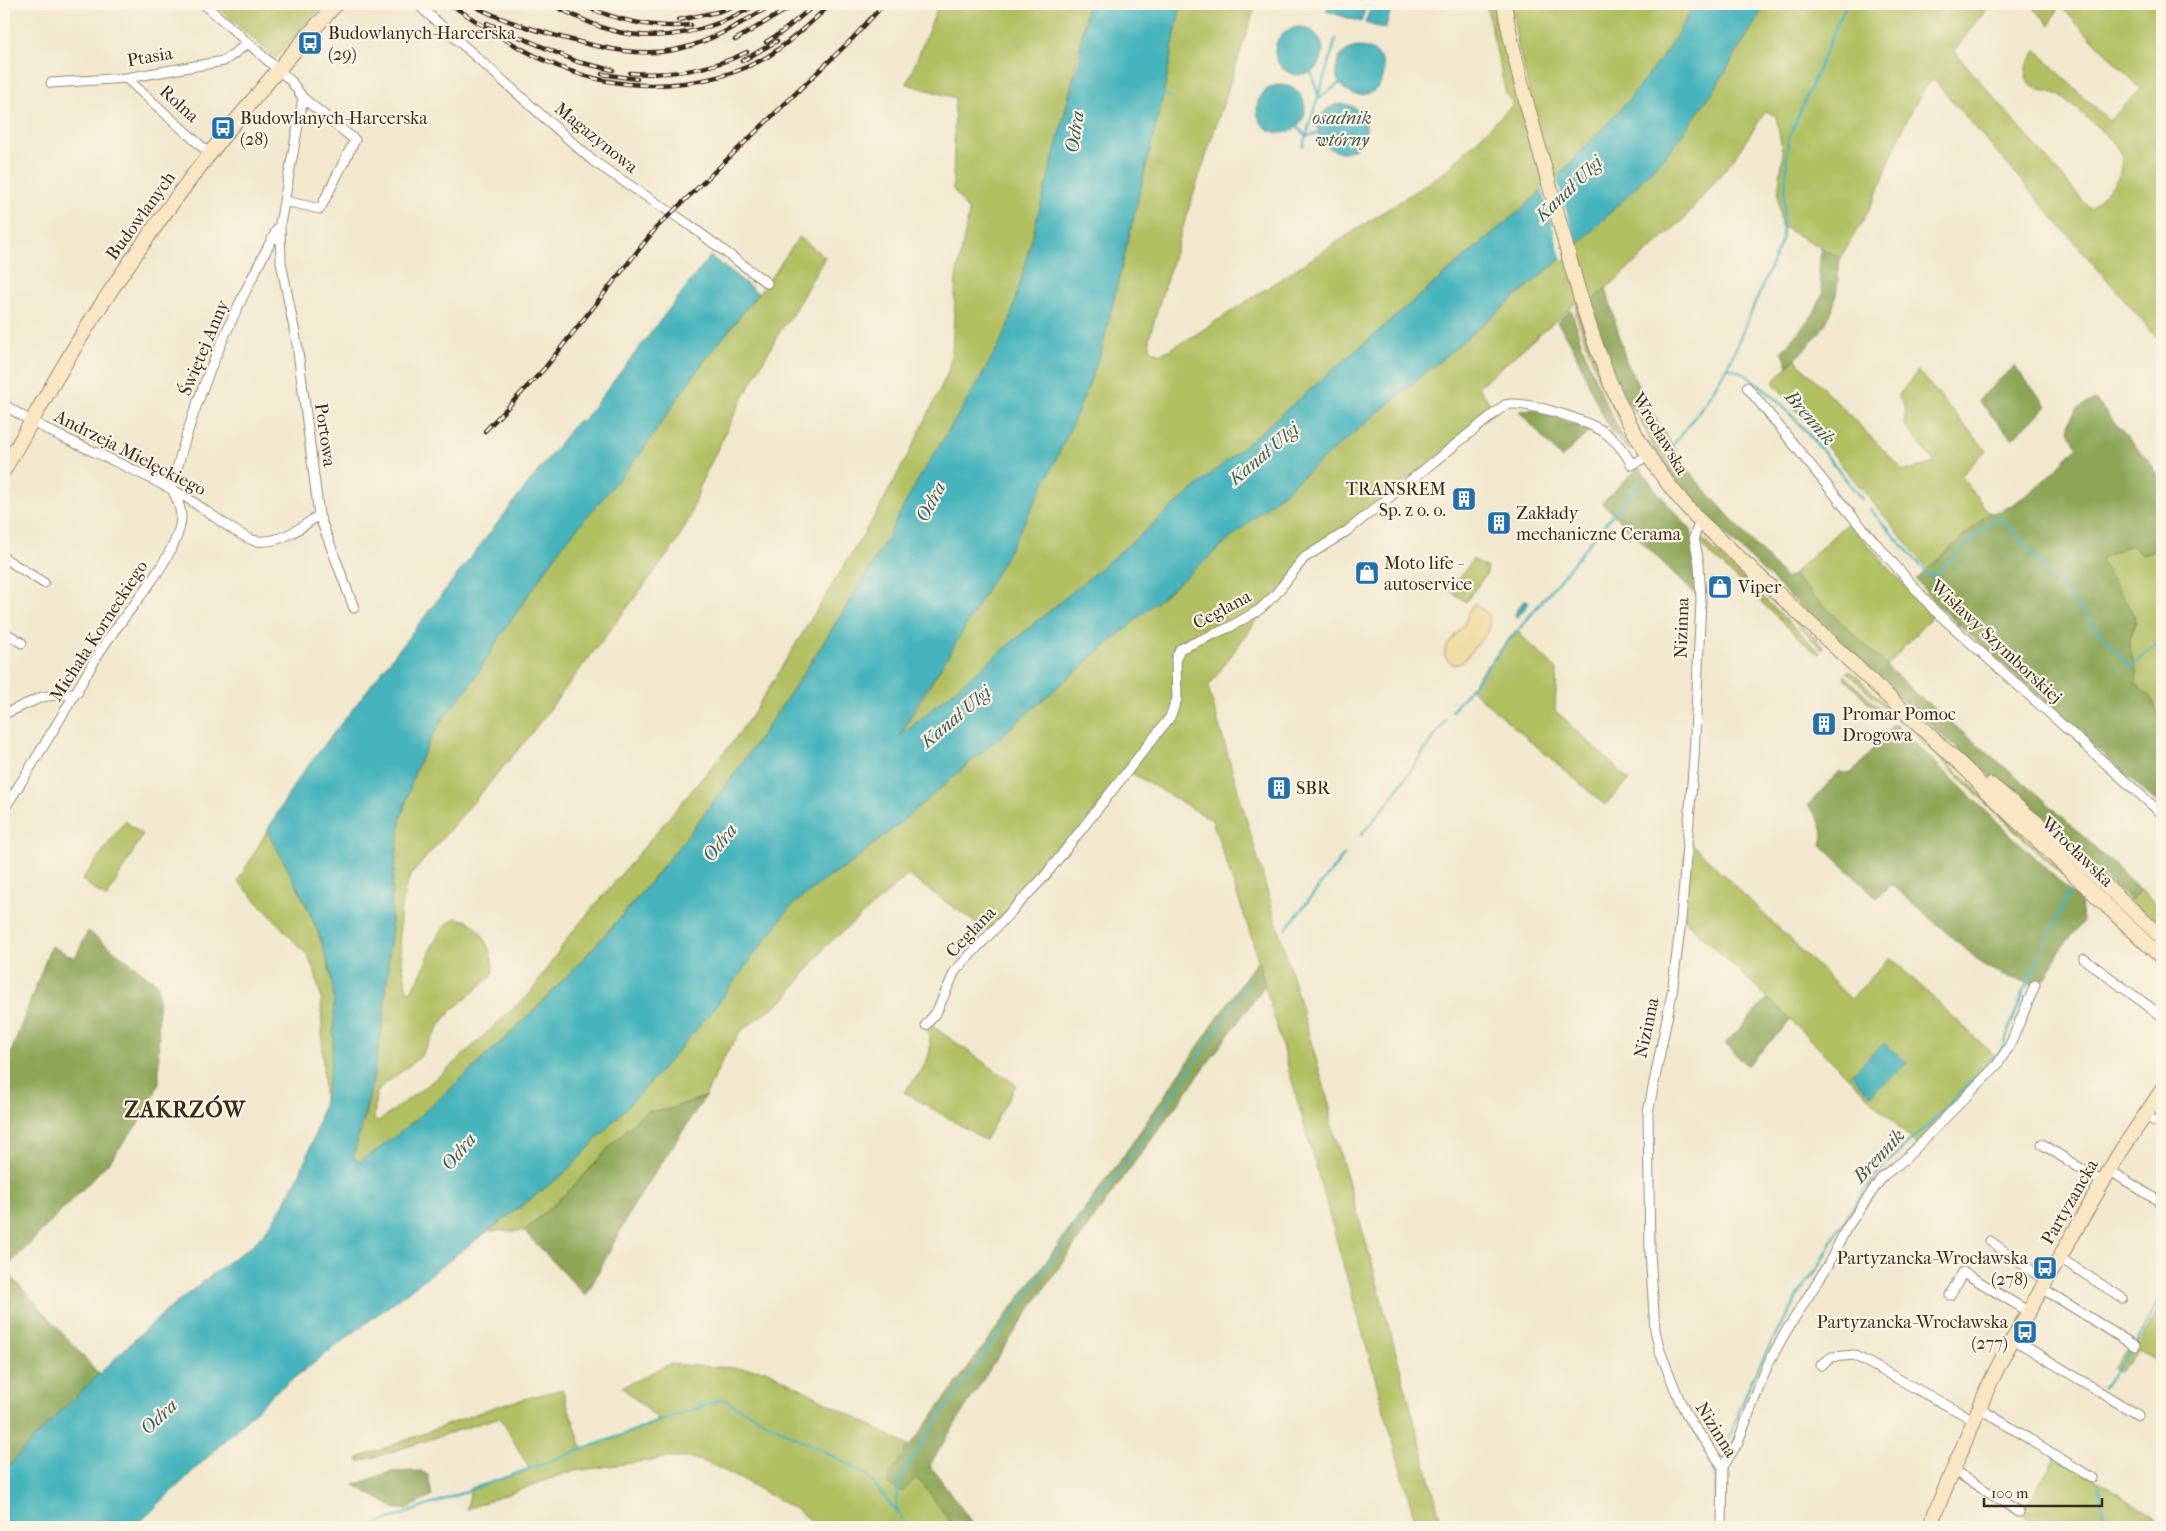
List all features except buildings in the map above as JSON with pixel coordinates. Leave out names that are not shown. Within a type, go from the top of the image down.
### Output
[{"type":"main road","name":"Budowlanych","points":[[4,470],[119,279],[210,154],[278,68],[336,4]]},
{"type":"main road","name":"Wrocławska","points":[[1504,4],[1524,93],[1591,333],[1615,397],[1647,456],[1673,491],[1700,521],[1969,772],[1987,792],[2162,958]]},
{"type":"main road","name":"Wrocławska","points":[[1969,772],[1979,776],[2060,842],[2162,938]]},
{"type":"main road","name":"Partyzancka","points":[[1929,1527],[1976,1414],[2013,1339],[2106,1176],[2162,1090]]},
{"type":"street","points":[[204,4],[278,68],[291,81],[303,98],[355,140],[320,209],[285,201]]},
{"type":"street","name":"Magazynowa","points":[[416,4],[593,160],[693,227],[767,283]]},
{"type":"street","name":"Ptasia","points":[[50,83],[126,78],[224,61],[248,43]]},
{"type":"street","name":"Rolna","points":[[126,78],[210,154]]},
{"type":"street","name":"Świętej Anny","points":[[281,262],[280,224],[303,98]]},
{"type":"street","name":"Świętej Anny","points":[[172,489],[184,440],[209,372],[280,224]]},
{"type":"street","points":[[262,259],[281,262]]},
{"type":"street","name":"Portowa","points":[[281,262],[297,344],[319,515],[354,608]]},
{"type":"street","name":"Wisławy Szymborskiej","points":[[1747,388],[1846,508],[1935,611],[2162,814]]},
{"type":"street","name":"Ceglana","points":[[926,1025],[937,1011],[955,971],[1044,877],[1170,716],[1177,699],[1176,658],[1180,648],[1230,627],[1259,610],[1275,595],[1304,558],[1347,531],[1505,405],[1512,403],[1536,406],[1599,429],[1617,444],[1632,465],[1647,456]]},
{"type":"street","name":"Andrzeja Mielęckiego","points":[[4,404],[32,422],[172,489],[209,511],[245,537],[257,542],[275,540],[302,528],[319,515]]},
{"type":"street","name":"Michała Korneckiego","points":[[4,809],[78,692],[100,652],[146,588],[174,542],[182,508],[172,489]]},
{"type":"street","name":"Nizinna","points":[[1700,521],[1694,537],[1699,564],[1701,600],[1695,749],[1681,924],[1672,993],[1648,1102],[1650,1252],[1655,1330],[1660,1351],[1686,1412],[1723,1467],[1722,1527]]},
{"type":"street","points":[[4,558],[44,583]]},
{"type":"street","points":[[4,632],[22,643]]},
{"type":"street","points":[[4,714],[42,697],[78,692]]},
{"type":"street","points":[[2084,959],[2162,1016]]},
{"type":"street","points":[[1723,1467],[1738,1442],[1768,1364],[1785,1333],[1828,1265],[1846,1229],[1883,1176],[1904,1160],[1997,1065],[2010,1045],[2035,985]]},
{"type":"street","points":[[2144,1115],[2162,1125]]},
{"type":"street","points":[[2042,1144],[2162,1202]]},
{"type":"street","points":[[1990,1241],[2044,1284],[2135,1346]]},
{"type":"street","points":[[2060,1258],[2122,1298]]},
{"type":"street","points":[[1950,1295],[1963,1272],[2029,1312]]},
{"type":"street","points":[[2013,1339],[2138,1415]]},
{"type":"street","points":[[1821,1365],[1832,1357],[1854,1355],[1976,1414],[2092,1478]]},
{"type":"street","points":[[1953,1470],[2019,1512]]},
{"type":"green space","points":[[213,4],[323,5],[277,57],[274,57]]},
{"type":"green space","points":[[939,4],[1087,4],[1073,77],[1028,260],[1009,324],[990,365],[917,482],[876,557],[785,701],[740,766],[643,891],[536,1008],[479,1062],[392,1139],[361,1161],[356,1161],[352,1154],[362,1129],[368,1104],[383,1023],[391,933],[392,887],[401,818],[415,771],[445,715],[470,686],[501,635],[562,546],[641,453],[695,373],[767,283],[799,237],[825,257],[791,316],[780,331],[737,409],[702,481],[689,519],[675,545],[527,739],[411,875],[405,889],[400,918],[400,946],[407,990],[410,991],[417,982],[434,942],[440,933],[456,918],[469,922],[481,933],[491,955],[493,970],[492,976],[452,1010],[442,1022],[420,1057],[381,1087],[376,1094],[374,1120],[377,1122],[382,1119],[447,1070],[531,992],[569,936],[731,744],[754,712],[880,507],[916,440],[948,372],[952,352],[956,278],[969,212],[953,189],[955,98],[907,84]]},
{"type":"green space","points":[[1181,4],[1256,4],[1187,213],[1149,339],[1151,350],[1161,354],[1195,335],[1446,171],[1513,104],[1506,94],[1486,4],[1497,4],[1517,99],[1529,90],[1518,46],[1511,4],[1695,4],[1668,49],[1629,100],[1555,180],[1133,541],[899,737],[968,621],[1021,526],[1060,451],[1093,374],[1102,348],[1163,96]]},
{"type":"green space","points":[[1766,4],[1991,4],[1954,51],[2090,209],[2118,177],[2122,164],[2120,151],[2099,129],[2060,96],[2037,89],[2031,85],[2025,74],[2027,66],[2037,49],[2053,68],[2109,121],[2141,89],[2059,5],[2050,25],[2030,4],[2162,4],[2162,343],[1933,79],[1922,92],[1913,108],[1876,195],[1862,223],[1840,258],[1781,226],[1778,194],[1783,154],[1776,116],[1766,111],[1732,161],[1684,219],[1591,302],[1589,289],[1581,299],[1478,387],[1496,411],[1313,552],[1275,595],[1208,687],[1330,1107],[1330,1119],[1367,1246],[1443,1527],[1417,1527],[1252,939],[1212,820],[1128,771],[991,934],[908,875],[826,946],[786,998],[741,1031],[722,1061],[705,1097],[666,1110],[646,1111],[614,1142],[573,1187],[524,1231],[489,1231],[566,1172],[656,1076],[791,906],[823,881],[850,864],[894,828],[1304,475],[1576,246],[1673,147],[1716,87]]},
{"type":"green space","points":[[1821,248],[1840,258],[1833,307],[1822,329],[1788,366],[1782,351],[1814,313],[1823,293],[1819,273]]},
{"type":"green space","points":[[1606,288],[1626,361],[1647,404],[1697,481],[1786,579],[1792,575],[1914,692],[2041,797],[2141,890],[2130,901],[2068,842],[1865,668],[1705,515],[1667,471],[1657,456],[1636,412],[1626,401],[1600,333],[1591,302]]},
{"type":"green space","points":[[1577,306],[1602,381],[1637,449],[1635,451],[1600,383],[1576,314]]},
{"type":"green space","points":[[1571,309],[1582,346],[1596,382],[1631,451],[1621,443],[1612,431],[1596,401],[1576,354],[1557,322]]},
{"type":"green space","points":[[1795,359],[1904,471],[1935,463],[1904,424],[1906,410],[1898,396],[1918,371],[1986,450],[1961,476],[1989,513],[1928,569],[1773,382]]},
{"type":"green space","points":[[2014,366],[2047,406],[2012,439],[1978,400]]},
{"type":"green space","points":[[2095,400],[2151,464],[2162,482],[2162,559],[2155,551],[2143,554],[2130,545],[2103,557],[2101,562],[2135,616],[2130,644],[2137,679],[2136,684],[2149,695],[2162,721],[2162,807],[1939,607],[1916,580],[1989,513],[1999,511],[2023,497],[2060,465],[2077,447],[2069,426],[2072,416],[2080,407]]},
{"type":"green space","points":[[1533,409],[1590,431],[1561,458],[1519,411]]},
{"type":"green space","points":[[1639,467],[1659,494],[1691,530],[1701,600],[1602,503]]},
{"type":"green space","points":[[1848,522],[1932,616],[1887,666],[1792,575]]},
{"type":"green space","points":[[1702,529],[1824,647],[1822,649],[1700,530]]},
{"type":"green space","points":[[1698,535],[1820,652],[1819,654],[1811,649],[1704,548]]},
{"type":"green space","points":[[2130,545],[2143,554],[2155,551],[2162,559],[2162,721],[2149,695],[2136,684],[2129,643],[2136,621],[2135,616],[2101,562],[2103,557]]},
{"type":"green space","points":[[1473,559],[1487,568],[1487,573],[1466,602],[1450,591]]},
{"type":"green space","points":[[1516,630],[1557,670],[1555,710],[1629,780],[1605,805],[1469,688]]},
{"type":"green space","points":[[1850,670],[1894,712],[1892,714],[1847,672]]},
{"type":"green space","points":[[1845,675],[1889,719],[1878,712],[1844,678]]},
{"type":"green space","points":[[1896,718],[1900,718],[2064,873],[2062,875]]},
{"type":"green space","points":[[1894,723],[2081,902],[2083,921],[2060,950],[2046,978],[2035,985],[2017,980],[1986,967],[1891,884],[1877,898],[1822,846],[1822,829],[1815,814],[1808,805],[1839,772],[1851,773],[1859,766]]},
{"type":"green space","points":[[125,821],[143,835],[106,898],[82,880]]},
{"type":"green space","points":[[267,831],[294,881],[318,932],[333,986],[336,1014],[335,1043],[324,1100],[321,997],[315,973],[308,956],[238,881]]},
{"type":"green space","points":[[1687,839],[1851,999],[1890,957],[2000,1061],[1918,1146],[1766,996],[1685,921],[1681,920]]},
{"type":"green space","points":[[2070,878],[2116,921],[2127,937],[2067,881]]},
{"type":"green space","points":[[2141,890],[2162,910],[2162,915],[2157,919],[2148,917],[2130,901]]},
{"type":"green space","points":[[88,931],[158,984],[159,1083],[147,1111],[110,1161],[5,1269],[99,1374],[4,1472],[4,1071],[51,946],[75,958]]},
{"type":"green space","points":[[1258,959],[1265,985],[1092,1221],[1008,1341],[930,1465],[975,1527],[954,1527],[925,1487],[916,1478],[902,1492],[887,1484],[889,1475],[1124,1155]]},
{"type":"green space","points":[[1768,998],[1791,1020],[1747,1066],[1725,1044]]},
{"type":"green space","points":[[928,1023],[1016,1085],[985,1140],[904,1092],[927,1061],[930,1045],[926,1025]]},
{"type":"green space","points":[[705,1097],[632,1208],[586,1296],[524,1231],[573,1187],[614,1142],[646,1111],[666,1110]]},
{"type":"green space","points":[[2162,1303],[2162,1365],[2138,1352],[2120,1373],[2112,1368],[2131,1346],[2139,1345]]},
{"type":"green space","points":[[670,1364],[766,1370],[909,1446],[898,1460],[925,1486],[954,1527],[818,1527],[797,1510],[741,1479],[708,1463],[691,1458],[665,1458],[569,1472],[467,1509],[471,1488],[530,1470],[500,1417],[359,1462],[358,1458],[497,1406],[562,1389],[583,1450],[659,1420],[622,1387]]},
{"type":"green space","points":[[2057,1454],[2162,1522],[2162,1527],[2041,1527],[2021,1515]]},
{"type":"green space","points":[[421,1471],[428,1475],[432,1496],[407,1509],[396,1509],[354,1485],[390,1472]]},
{"type":"sand","points":[[1474,603],[1489,615],[1489,630],[1462,663],[1453,665],[1445,657],[1446,648],[1463,626]]},
{"type":"water","points":[[1087,4],[1181,4],[1163,96],[1102,348],[1072,424],[1037,498],[978,606],[900,736],[1133,541],[1555,180],[1629,100],[1668,49],[1695,4],[1766,4],[1716,87],[1673,147],[1576,246],[1304,475],[894,828],[850,864],[823,881],[791,906],[710,1014],[656,1076],[566,1172],[274,1393],[135,1527],[4,1527],[4,1472],[51,1421],[147,1328],[259,1239],[281,1208],[298,1176],[313,1141],[331,1065],[334,1028],[333,992],[327,959],[316,926],[267,831],[297,780],[578,420],[582,422],[710,256],[758,293],[695,373],[641,453],[562,546],[501,635],[470,686],[445,715],[415,771],[401,818],[392,887],[391,933],[383,1023],[373,1080],[353,1158],[361,1161],[408,1126],[480,1062],[592,950],[694,828],[741,765],[830,633],[877,556],[917,482],[977,385],[1009,324],[1079,60]]},
{"type":"water","points":[[1329,4],[1367,4],[1361,22],[1326,11]]},
{"type":"water","points":[[1372,4],[1393,4],[1385,29],[1365,23]]},
{"type":"water","name":"osadnik wtórny","points":[[1299,27],[1308,29],[1316,34],[1321,42],[1323,51],[1321,60],[1316,68],[1308,73],[1299,75],[1290,73],[1282,68],[1277,60],[1275,51],[1277,42],[1282,34],[1290,29]]},
{"type":"water","name":"osadnik wtórny","points":[[1360,47],[1369,49],[1377,54],[1382,62],[1384,71],[1382,80],[1377,88],[1369,93],[1360,95],[1351,93],[1343,88],[1338,80],[1336,71],[1338,62],[1343,54],[1351,49]]},
{"type":"water","name":"osadnik wtórny","points":[[1281,85],[1290,87],[1298,92],[1303,100],[1305,109],[1303,118],[1298,126],[1290,131],[1281,133],[1272,131],[1264,126],[1259,118],[1257,109],[1259,100],[1264,92],[1272,87]]},
{"type":"water","name":"osadnik wtórny","points":[[1342,104],[1351,106],[1359,111],[1364,119],[1366,128],[1364,137],[1359,145],[1351,150],[1342,152],[1333,150],[1325,145],[1320,137],[1318,128],[1320,119],[1325,111],[1333,106]]},
{"type":"water","points":[[1525,600],[1529,603],[1517,618],[1515,616],[1517,609]]},
{"type":"water","points":[[1884,1043],[1907,1063],[1870,1095],[1851,1075]]},
{"type":"pier","points":[[1556,175],[1577,249],[1562,261],[1542,188]]},
{"type":"waterway","points":[[1664,457],[1705,403],[1729,364],[1782,240],[1788,140],[1846,4]]},
{"type":"waterway","points":[[1303,146],[1336,39]]},
{"type":"waterway","points":[[1311,72],[1318,94]]},
{"type":"waterway","points":[[1319,98],[1340,83]]},
{"type":"waterway","points":[[1163,96],[1170,97]]},
{"type":"waterway","points":[[1297,127],[1306,136],[1318,133]]},
{"type":"waterway","name":"Brennik","points":[[1727,367],[1743,374],[1761,386],[1780,404],[1818,445],[1862,499]]},
{"type":"waterway","points":[[1452,711],[1642,479]]},
{"type":"waterway","points":[[1870,509],[1931,577],[1991,522],[1998,519],[2004,521],[2130,667],[2162,641]]},
{"type":"waterway","points":[[1361,835],[1385,807],[1446,720]]},
{"type":"waterway","points":[[1286,929],[1344,855]]},
{"type":"waterway","name":"Brennik","points":[[1723,1452],[1751,1382],[1774,1338],[1806,1283],[1820,1265],[1838,1230],[1862,1194],[1882,1167],[1937,1117],[2002,1048],[2029,978],[2068,895],[2067,892]]},
{"type":"waterway","points":[[906,1527],[896,1508],[898,1484],[905,1469],[940,1416],[1067,1238],[1109,1186],[1150,1129],[1248,983]]},
{"type":"waterway","points":[[2136,1344],[2162,1294]]},
{"type":"waterway","points":[[2103,1388],[2133,1348]]},
{"type":"waterway","points":[[368,1527],[722,1399],[865,1473],[897,1513]]},
{"type":"waterway","name":"Brennik","points":[[1714,1467],[1718,1509],[1715,1527]]},
{"type":"waterway","points":[[2099,1485],[2105,1527]]},
{"type":"railway","points":[[450,4],[505,40],[532,55],[560,67],[588,77],[618,83],[650,85],[706,80],[748,67],[784,45],[831,4]]},
{"type":"railway","points":[[471,4],[503,19],[560,37],[623,51],[648,52],[694,45],[743,22],[773,4]]},
{"type":"railway","points":[[550,4],[602,28],[648,36],[667,35],[705,28],[757,4]]},
{"type":"railway","points":[[580,4],[607,15],[634,22],[662,26],[691,25]]},
{"type":"railway","points":[[678,20],[717,12],[740,4]]},
{"type":"railway","points":[[735,40],[796,4]]},
{"type":"railway","points":[[766,42],[782,32],[816,4]]},
{"type":"railway","points":[[485,431],[545,368],[656,228],[853,38],[884,4]]},
{"type":"railway","points":[[487,23],[578,62],[613,70]]},
{"type":"railway","points":[[742,61],[777,41]]},
{"type":"railway","points":[[630,73],[660,74],[690,70],[719,63],[747,52]]},
{"type":"railway","points":[[602,74],[637,79]]},
{"type":"place","name":"Budowlanych-Harcerska (29)","points":[[310,43]]},
{"type":"place","name":"Budowlanych-Harcerska (28)","points":[[223,128]]},
{"type":"place","name":"TRANSREM Sp. z o. o.","points":[[1464,499]]},
{"type":"place","name":"Zakłady mechaniczne Cerama","points":[[1499,523]]},
{"type":"place","name":"Moto life - autoservice","points":[[1367,573]]},
{"type":"place","name":"Viper","points":[[1720,587]]},
{"type":"place","name":"Promar Pomoc Drogowa","points":[[1824,724]]},
{"type":"place","name":"SBR","points":[[1279,788]]},
{"type":"place","name":"Partyzancka-Wrocławska (278)","points":[[2045,1268]]},
{"type":"place","name":"Partyzancka-Wrocławska (277)","points":[[2025,1332]]},
{"type":"district","name":"ZAKRZÓW","points":[[185,1110]]},
{"type":"water label","name":"Odra","points":[[1075,132]]},
{"type":"water label","name":"Kanał Ulgi","points":[[1569,189]]},
{"type":"water label","name":"Kanał Ulgi","points":[[1264,454]]},
{"type":"water label","name":"Odra","points":[[931,502]]},
{"type":"water label","name":"Kanał Ulgi","points":[[956,717]]},
{"type":"water label","name":"Odra","points":[[720,843]]},
{"type":"water label","name":"Odra","points":[[459,1152]]},
{"type":"water label","name":"Odra","points":[[159,1417]]}]
